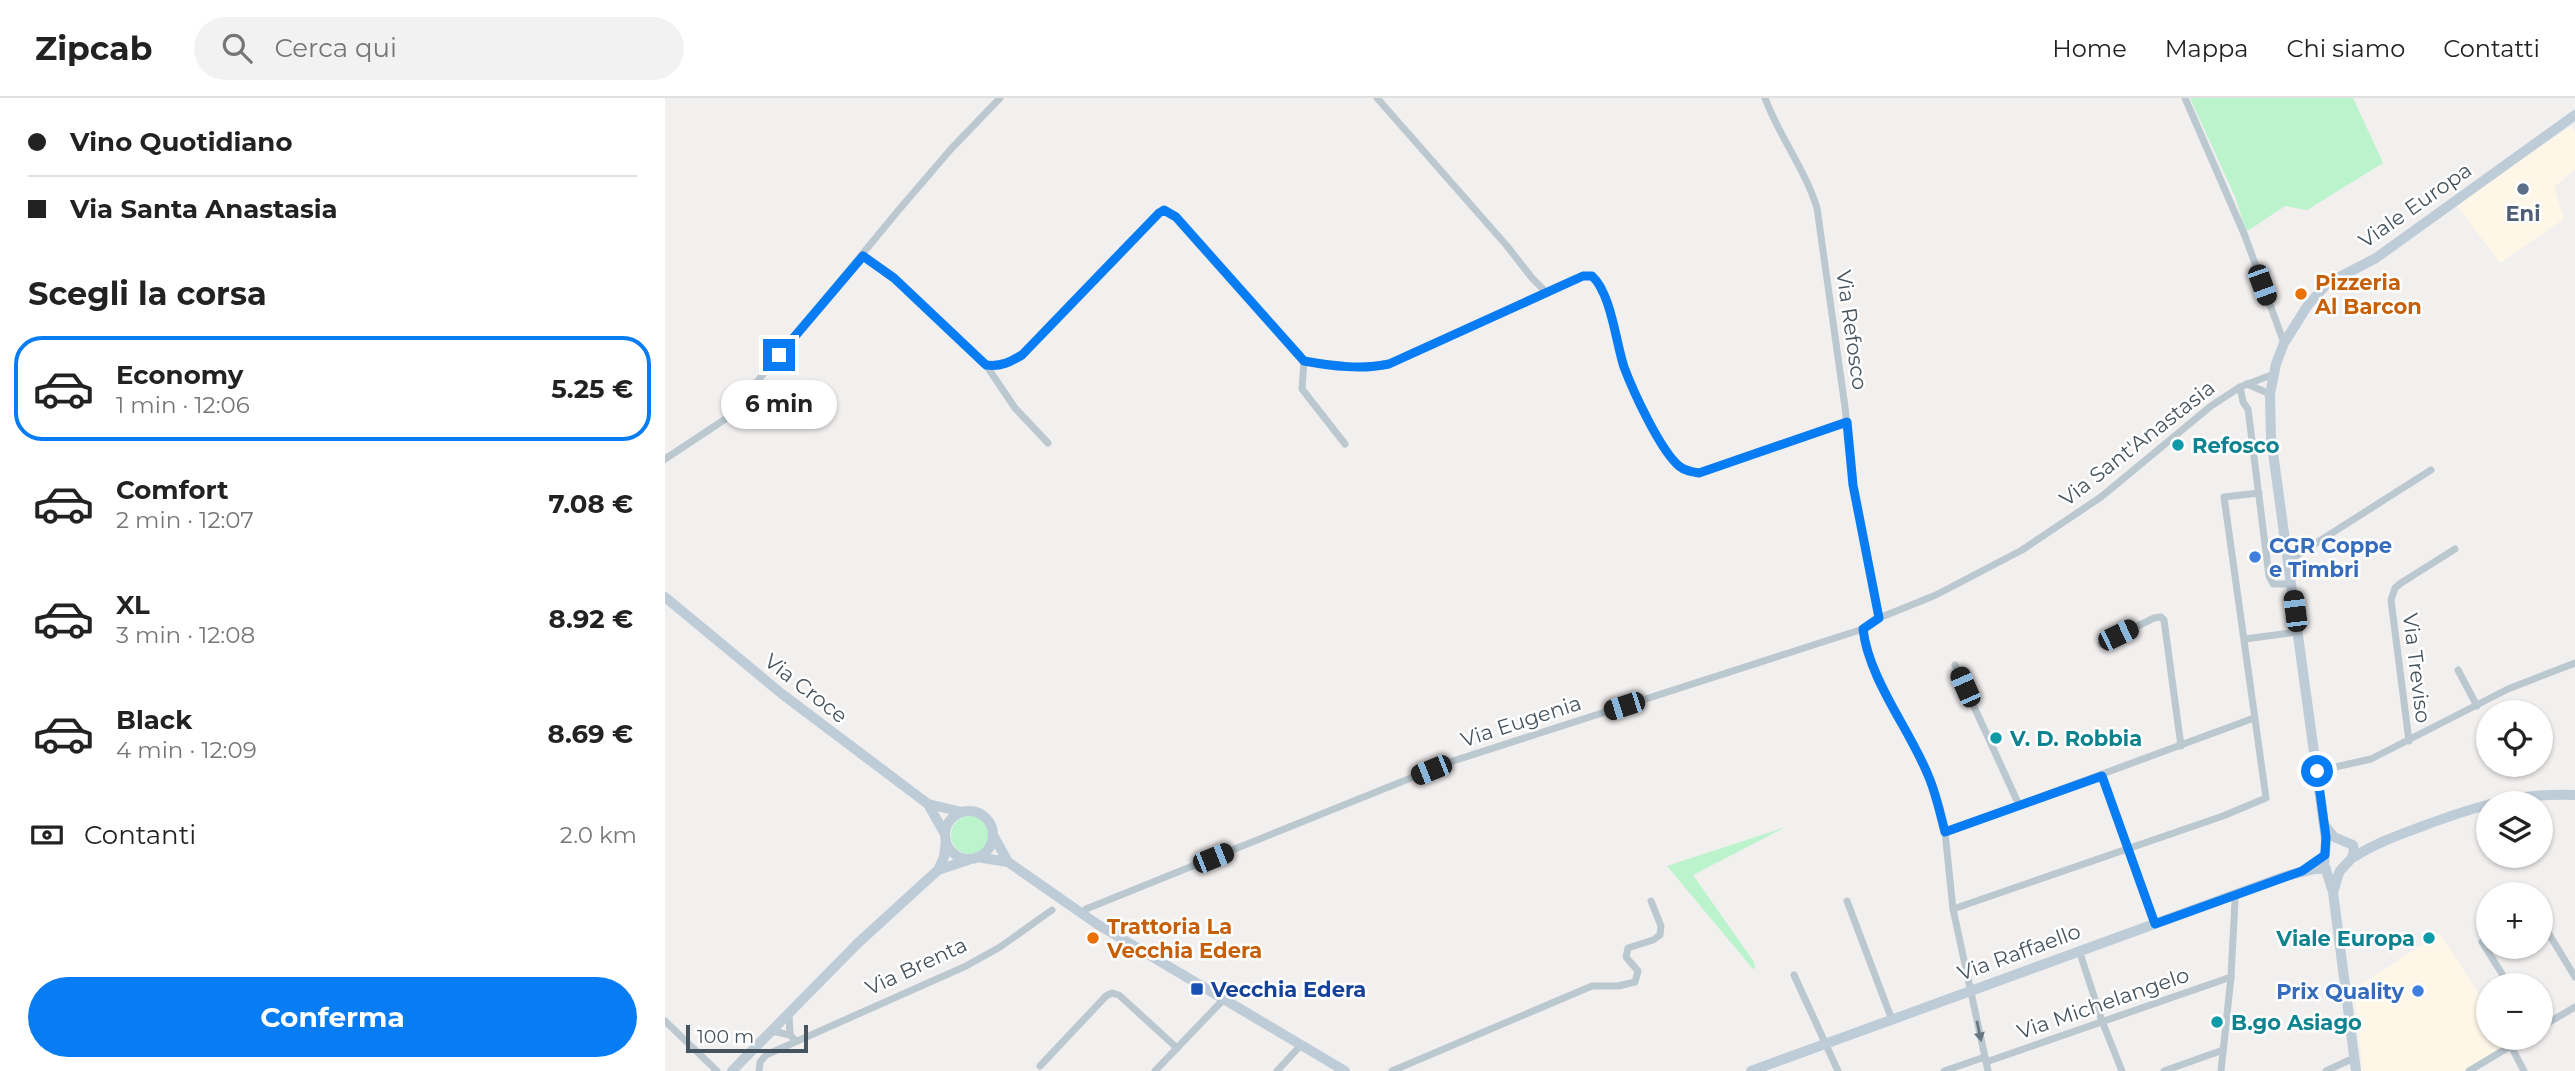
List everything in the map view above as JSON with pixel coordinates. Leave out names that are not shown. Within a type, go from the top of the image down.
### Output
[{"type":"main road","name":"Viale Europa","points":[[2356,1071],[2333,892],[2323,860],[2326,853],[2324,823],[2271,438],[2270,394],[2274,374],[2284,343],[2308,305],[2328,283],[2376,258],[2575,114]]},
{"type":"main road","name":"Via Croce","points":[[665,597],[782,694],[928,804],[948,846],[958,856],[974,858]]},
{"type":"main road","name":"Viale Europa","points":[[2333,892],[2340,872],[2354,857],[2372,845],[2479,806],[2509,798],[2539,794],[2575,794]]},
{"type":"main road","name":"Via Croce","points":[[928,804],[978,812],[993,828],[993,835]]},
{"type":"main road","points":[[937,870],[944,857],[950,820],[963,811]]},
{"type":"main road","points":[[2324,823],[2329,832],[2353,845],[2354,857]]},
{"type":"main road","points":[[974,858],[989,849],[993,835]]},
{"type":"main road","points":[[993,835],[1008,862],[1082,914],[1136,949],[1345,1071]]},
{"type":"main road","points":[[2326,853],[2334,842],[2345,840],[2372,845]]},
{"type":"main road","name":"Via Raffaello","points":[[1751,1071],[2302,871],[2326,853]]},
{"type":"main road","points":[[974,858],[1008,862]]},
{"type":"main road","name":"Via Brenta","points":[[732,1071],[858,943],[937,870],[974,858]]},
{"type":"main road","points":[[2327,870],[2340,872]]},
{"type":"main road","name":"Via Raffaello","points":[[2302,871],[2327,870]]},
{"type":"street","points":[[665,459],[727,418],[951,149],[1000,98]]},
{"type":"street","points":[[1377,98],[1547,293]]},
{"type":"street","name":"Via Refosco","points":[[1765,98],[1774,121],[1811,189],[1817,208],[1847,422],[1853,485],[1879,618]]},
{"type":"street","points":[[2185,98],[2240,223],[2284,343]]},
{"type":"street","points":[[986,365],[1008,363],[1022,355],[1164,210],[1176,217],[1304,361],[1359,367],[1389,364],[1583,276],[1592,276],[1603,293],[1625,368],[1653,427],[1670,455],[1684,470],[1699,473],[1847,422]]},
{"type":"street","points":[[863,256],[894,278],[986,365],[1015,408],[1048,443]]},
{"type":"street","points":[[1304,361],[1302,389],[1345,444]]},
{"type":"street","name":"Via Sant'Anastasia","points":[[1863,629],[1879,618],[1936,595],[2022,550],[2101,498],[2211,406],[2243,385],[2274,374]]},
{"type":"street","points":[[2243,385],[2243,402],[2248,409],[2269,576],[2273,584],[2291,584]]},
{"type":"street","name":"Via Sant'Anastasia","points":[[2243,385],[2270,394]]},
{"type":"street","points":[[2288,561],[2431,470]]},
{"type":"street","points":[[1953,909],[2223,816],[2266,798],[2224,498],[2259,493]]},
{"type":"street","name":"Via Treviso","points":[[2409,741],[2391,600],[2395,588],[2401,583],[2455,549]]},
{"type":"street","points":[[2101,644],[2154,618],[2161,617],[2164,620],[2181,746]]},
{"type":"street","points":[[1863,629],[1865,647],[1928,775],[1945,832],[1953,909],[1986,1063]]},
{"type":"street","name":"Via Eugenia","points":[[1082,914],[1086,909],[1453,761],[1863,629]]},
{"type":"street","points":[[2245,639],[2297,632]]},
{"type":"street","points":[[2489,700],[2528,680],[2575,663]]},
{"type":"street","points":[[1955,665],[2019,806]]},
{"type":"street","points":[[2458,670],[2476,704]]},
{"type":"street","points":[[2317,771],[2371,759],[2476,707]]},
{"type":"street","points":[[1945,832],[2254,718]]},
{"type":"street","points":[[2102,776],[2155,924]]},
{"type":"street","points":[[2221,1071],[2231,977],[2235,902],[2233,896]]},
{"type":"street","points":[[1392,1071],[1592,986],[1618,986],[1635,982],[1638,971],[1626,957],[1628,948],[1653,940],[1660,934],[1661,926],[1651,901]]},
{"type":"street","points":[[1847,901],[1892,1020]]},
{"type":"street","name":"Via Brenta","points":[[759,1071],[760,1062],[766,1055],[793,1038],[966,966],[1000,947],[1052,910]]},
{"type":"street","points":[[2553,940],[2575,976]]},
{"type":"street","points":[[2079,950],[2102,1021],[2122,1071]]},
{"type":"street","points":[[1794,975],[1838,1071]]},
{"type":"street","name":"Via Michelangelo","points":[[1944,1071],[1986,1063],[2231,977]]},
{"type":"street","points":[[1040,1066],[1105,996],[1112,993],[1119,995],[1177,1048]]},
{"type":"street","points":[[1155,1071],[1224,999]]},
{"type":"street","points":[[2553,1020],[2575,1007]]},
{"type":"street","points":[[772,1031],[793,1038],[789,1014]]},
{"type":"street","points":[[665,1021],[717,1071]]},
{"type":"street","points":[[1277,1071],[1301,1045]]},
{"type":"street","points":[[2164,1071],[2223,1050]]},
{"type":"street","points":[[2469,1071],[2504,1050]]},
{"type":"street","points":[[2513,1050],[2525,1071]]},
{"type":"street","points":[[2326,1071],[2354,1058]]},
{"type":"shaded area","points":[[2571,126],[2575,132],[2575,170],[2554,187],[2564,219],[2500,263],[2456,205]]},
{"type":"shaded area","points":[[2440,933],[2476,990],[2476,1050],[2497,1050],[2470,1071],[2348,1071],[2362,1066],[2354,989]]},
{"type":"green space","points":[[2190,98],[2353,98],[2383,163],[2307,210],[2285,206],[2246,232],[2236,199]]},
{"type":"green space","points":[[970,816],[983,822],[989,835],[983,848],[970,854],[957,848],[951,835],[957,822]]},
{"type":"green space","points":[[1786,827],[1693,875],[1754,962],[1753,969],[1667,866]]},
{"type":"place","name":"Eni","points":[[2523,189]]},
{"type":"place","name":"Pizzeria Al Barcon","points":[[2301,294]]},
{"type":"place","name":"Refosco","points":[[2178,445]]},
{"type":"place","name":"CGR Coppe e Timbri","points":[[2255,557]]},
{"type":"place","name":"V. D. Robbia","points":[[1996,738]]},
{"type":"place","name":"Trattoria La Vecchia Edera","points":[[1093,938]]},
{"type":"place","name":"Viale Europa","points":[[2429,938]]},
{"type":"place","name":"Vecchia Edera","points":[[1197,989]]},
{"type":"place","name":"Prix Quality","points":[[2418,991]]},
{"type":"place","name":"B.go Asiago","points":[[2217,1022]]},
{"type":"route","points":[[779,355],[863,256],[894,278],[986,365],[1008,363],[1022,355],[1164,210],[1176,217],[1304,361],[1335,366],[1370,367],[1389,364],[1583,276],[1592,276],[1603,293],[1625,368],[1643,407],[1670,455],[1684,470],[1699,473],[1847,422],[1853,485],[1879,618],[1863,629],[1865,647],[1928,775],[1945,832],[2102,776],[2155,924],[2302,871],[2325,855],[2326,837],[2317,771]]}]
